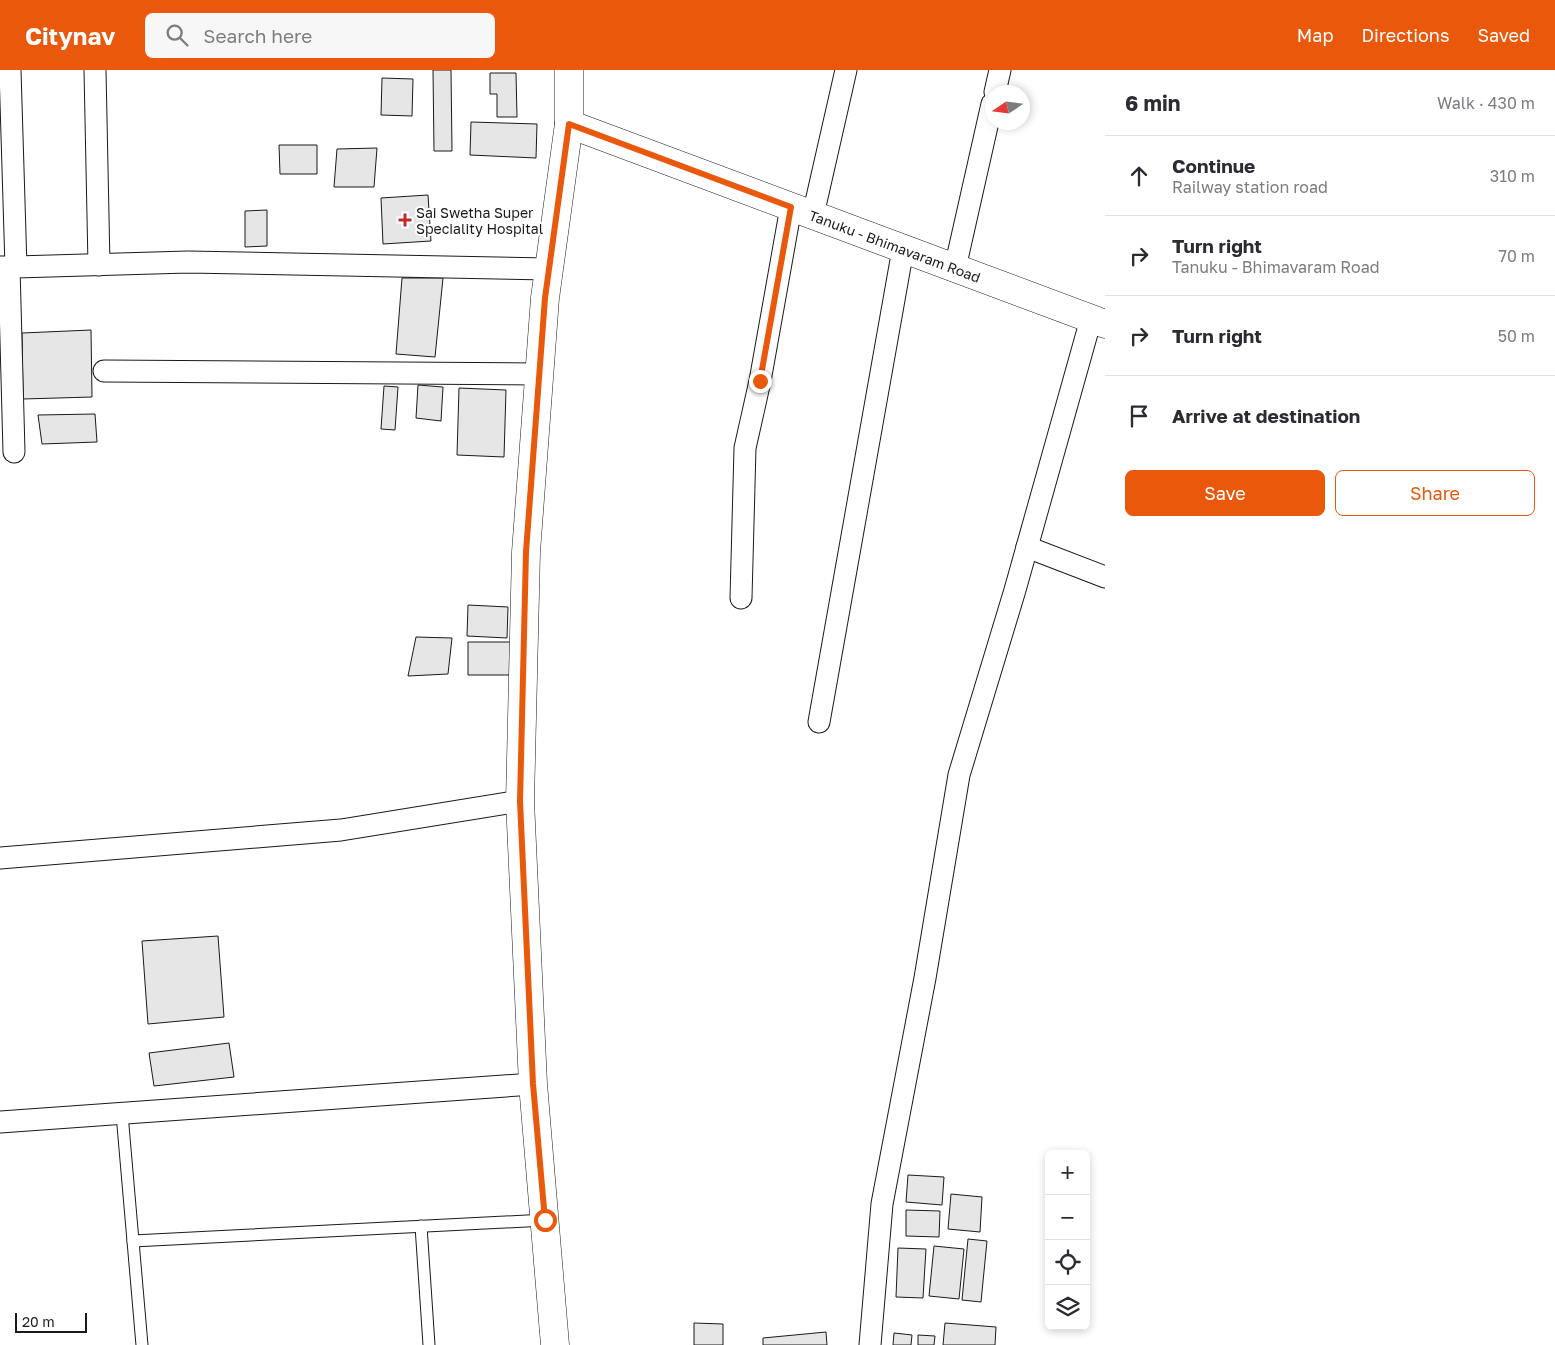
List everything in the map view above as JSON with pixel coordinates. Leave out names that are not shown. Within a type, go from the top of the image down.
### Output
[{"type":"street","points":[[10,70],[8,267],[14,452]]},
{"type":"street","points":[[95,70],[100,264]]},
{"type":"street","points":[[555,1345],[533,1084],[520,801],[526,552],[545,298],[569,124],[569,70]]},
{"type":"street","points":[[741,598],[745,448],[761,372],[802,211],[846,70]]},
{"type":"street","points":[[997,85],[1000,70]]},
{"type":"street","name":"Tanuku - Bhimavaram Road","points":[[569,124],[1098,322]]},
{"type":"street","points":[[955,268],[986,130]]},
{"type":"street","points":[[819,722],[903,249]]},
{"type":"street","points":[[8,267],[188,262],[549,269]]},
{"type":"street","points":[[870,1345],[882,1204],[925,978],[959,775],[1027,547],[1098,322]]},
{"type":"street","points":[[104,371],[539,374]]},
{"type":"street","points":[[1027,547],[1105,577]]},
{"type":"street","points":[[0,858],[341,830],[520,801]]},
{"type":"street","points":[[0,1122],[533,1084]]},
{"type":"lane","points":[[122,1114],[142,1345]]},
{"type":"lane","points":[[133,1242],[545,1220]]},
{"type":"lane","points":[[421,1226],[429,1345]]},
{"type":"building","points":[[433,70],[451,70],[452,151],[434,151]]},
{"type":"building","points":[[490,73],[516,73],[517,117],[497,117],[497,94],[490,94]]},
{"type":"building","points":[[382,78],[413,79],[412,116],[381,115]]},
{"type":"building","points":[[471,122],[537,124],[536,158],[470,155]]},
{"type":"building","points":[[279,145],[317,145],[317,174],[280,174]]},
{"type":"building","points":[[377,148],[374,187],[334,187],[337,149]]},
{"type":"building","points":[[428,195],[431,241],[383,244],[381,198]]},
{"type":"building","points":[[267,210],[267,246],[245,247],[245,211]]},
{"type":"building","points":[[402,278],[443,278],[435,357],[396,354]]},
{"type":"building","points":[[91,330],[92,397],[23,399],[22,333]]},
{"type":"building","points":[[418,385],[443,387],[441,421],[416,418]]},
{"type":"building","points":[[384,386],[398,387],[395,430],[381,429]]},
{"type":"building","points":[[459,388],[506,390],[504,457],[457,455]]},
{"type":"building","points":[[95,414],[97,442],[42,444],[38,415]]},
{"type":"building","points":[[468,605],[508,607],[507,638],[467,636]]},
{"type":"building","points":[[416,637],[452,638],[448,674],[408,676]]},
{"type":"building","points":[[468,642],[521,642],[511,675],[468,675]]},
{"type":"building","points":[[218,936],[224,1017],[148,1024],[142,941]]},
{"type":"building","points":[[229,1043],[234,1077],[154,1086],[149,1053]]},
{"type":"building","points":[[908,1175],[944,1177],[942,1205],[906,1202]]},
{"type":"building","points":[[951,1194],[982,1197],[980,1232],[948,1229]]},
{"type":"building","points":[[906,1210],[940,1211],[939,1237],[906,1236]]},
{"type":"building","points":[[968,1239],[987,1241],[981,1302],[962,1300]]},
{"type":"building","points":[[934,1246],[964,1249],[959,1299],[929,1296]]},
{"type":"building","points":[[898,1248],[926,1249],[923,1298],[896,1297]]},
{"type":"building","points":[[694,1323],[723,1324],[723,1345],[694,1345]]},
{"type":"building","points":[[945,1323],[996,1327],[995,1345],[943,1345]]},
{"type":"building","points":[[826,1332],[827,1345],[763,1345],[763,1338]]},
{"type":"building","points":[[894,1333],[912,1335],[911,1345],[893,1345]]},
{"type":"building","points":[[918,1335],[935,1336],[934,1345],[918,1345]]},
{"type":"place","name":"Sai Swetha Super Speciality Hospital","points":[[405,220]]},
{"type":"route","points":[[545,1220],[533,1084],[520,801],[526,552],[545,298],[569,124],[791,207],[760,381]]}]
